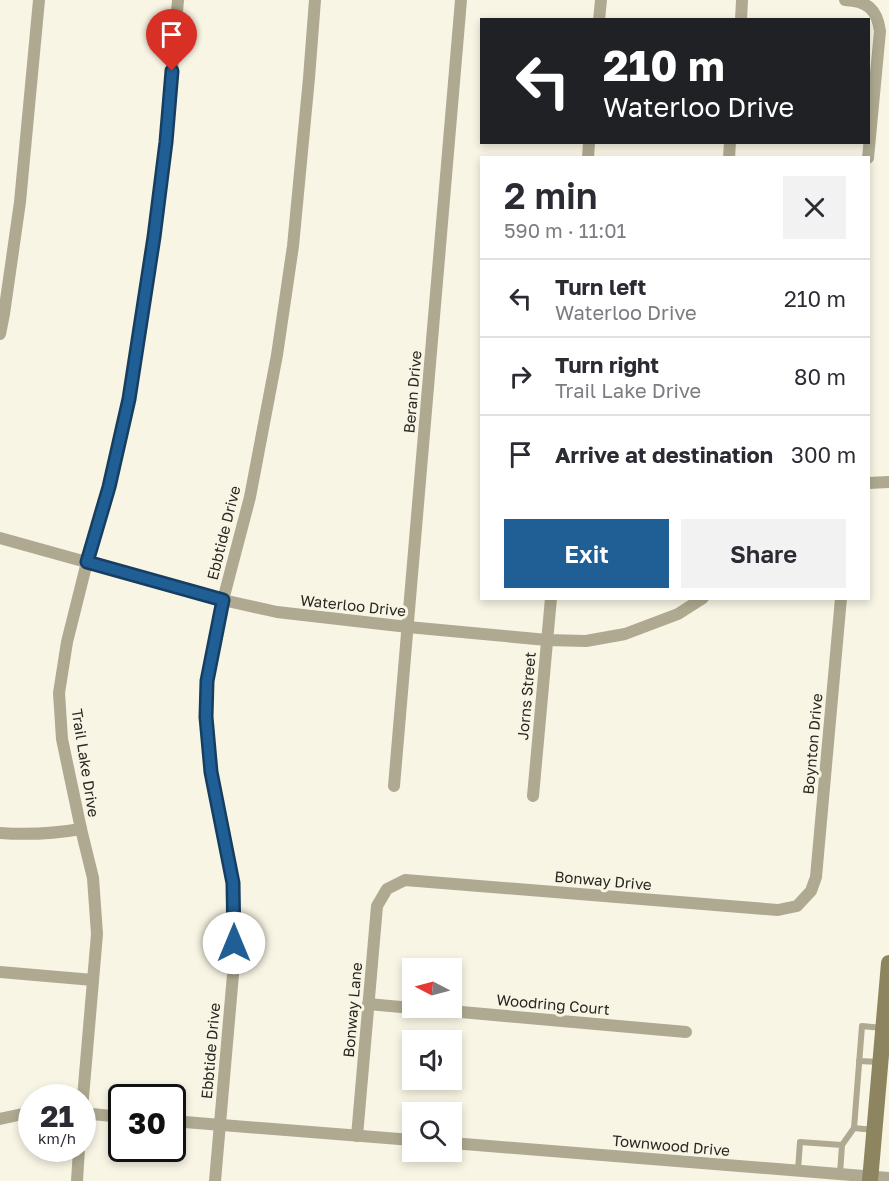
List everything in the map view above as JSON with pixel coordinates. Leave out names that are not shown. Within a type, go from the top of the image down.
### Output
[{"type":"main road","points":[[871,1179],[889,963]]},
{"type":"street","points":[[0,334],[20,202],[39,0]]},
{"type":"street","name":"Trail Lake Drive","points":[[84,1084],[96,934],[93,878],[62,739],[59,693],[67,642],[109,487],[129,399],[166,142],[178,0]]},
{"type":"street","name":"Ebbtide Drive","points":[[215,1181],[234,963],[233,883],[211,772],[206,717],[207,681],[223,600],[250,497],[277,355],[293,246],[315,0]]},
{"type":"street","name":"Beran Drive","points":[[394,786],[461,0]]},
{"type":"street","points":[[599,18],[601,0]]},
{"type":"street","points":[[741,18],[742,0]]},
{"type":"street","points":[[845,0],[862,2],[873,10],[878,18],[880,31],[870,137]]},
{"type":"street","points":[[870,483],[889,482]]},
{"type":"street","name":"Waterloo Drive","points":[[0,538],[223,600],[277,612],[547,640],[586,641],[625,634],[678,614],[700,600]]},
{"type":"street","name":"Jorns Street","points":[[533,796],[550,600]]},
{"type":"street","name":"Boynton Drive","points":[[811,891],[816,877],[841,600]]},
{"type":"street","points":[[0,833],[50,834],[81,829]]},
{"type":"street","name":"Bonway Drive","points":[[387,889],[405,880],[778,910],[797,906],[811,891]]},
{"type":"street","name":"Bonway Lane","points":[[357,1136],[377,906],[387,889]]},
{"type":"street","points":[[0,972],[93,980]]},
{"type":"street","name":"Woodring Court","points":[[368,1004],[402,1007]]},
{"type":"street","name":"Woodring Court","points":[[462,1012],[686,1032]]},
{"type":"street","points":[[0,1119],[18,1115]]},
{"type":"street","points":[[186,1122],[402,1139]]},
{"type":"street","name":"Townwood Drive","points":[[462,1144],[871,1179],[889,1178]]},
{"type":"street","points":[[76,1181],[78,1162]]},
{"type":"lane","points":[[835,1176],[842,1145],[854,1128],[862,1026],[884,1028]]},
{"type":"lane","points":[[860,1061],[880,1062]]},
{"type":"lane","points":[[854,1128],[875,1130]]},
{"type":"lane","points":[[798,1171],[800,1142],[842,1145]]},
{"type":"route","points":[[172,71],[154,237],[129,399],[109,487],[87,562],[223,600],[207,681],[206,717],[211,772],[233,883],[234,943]]}]
